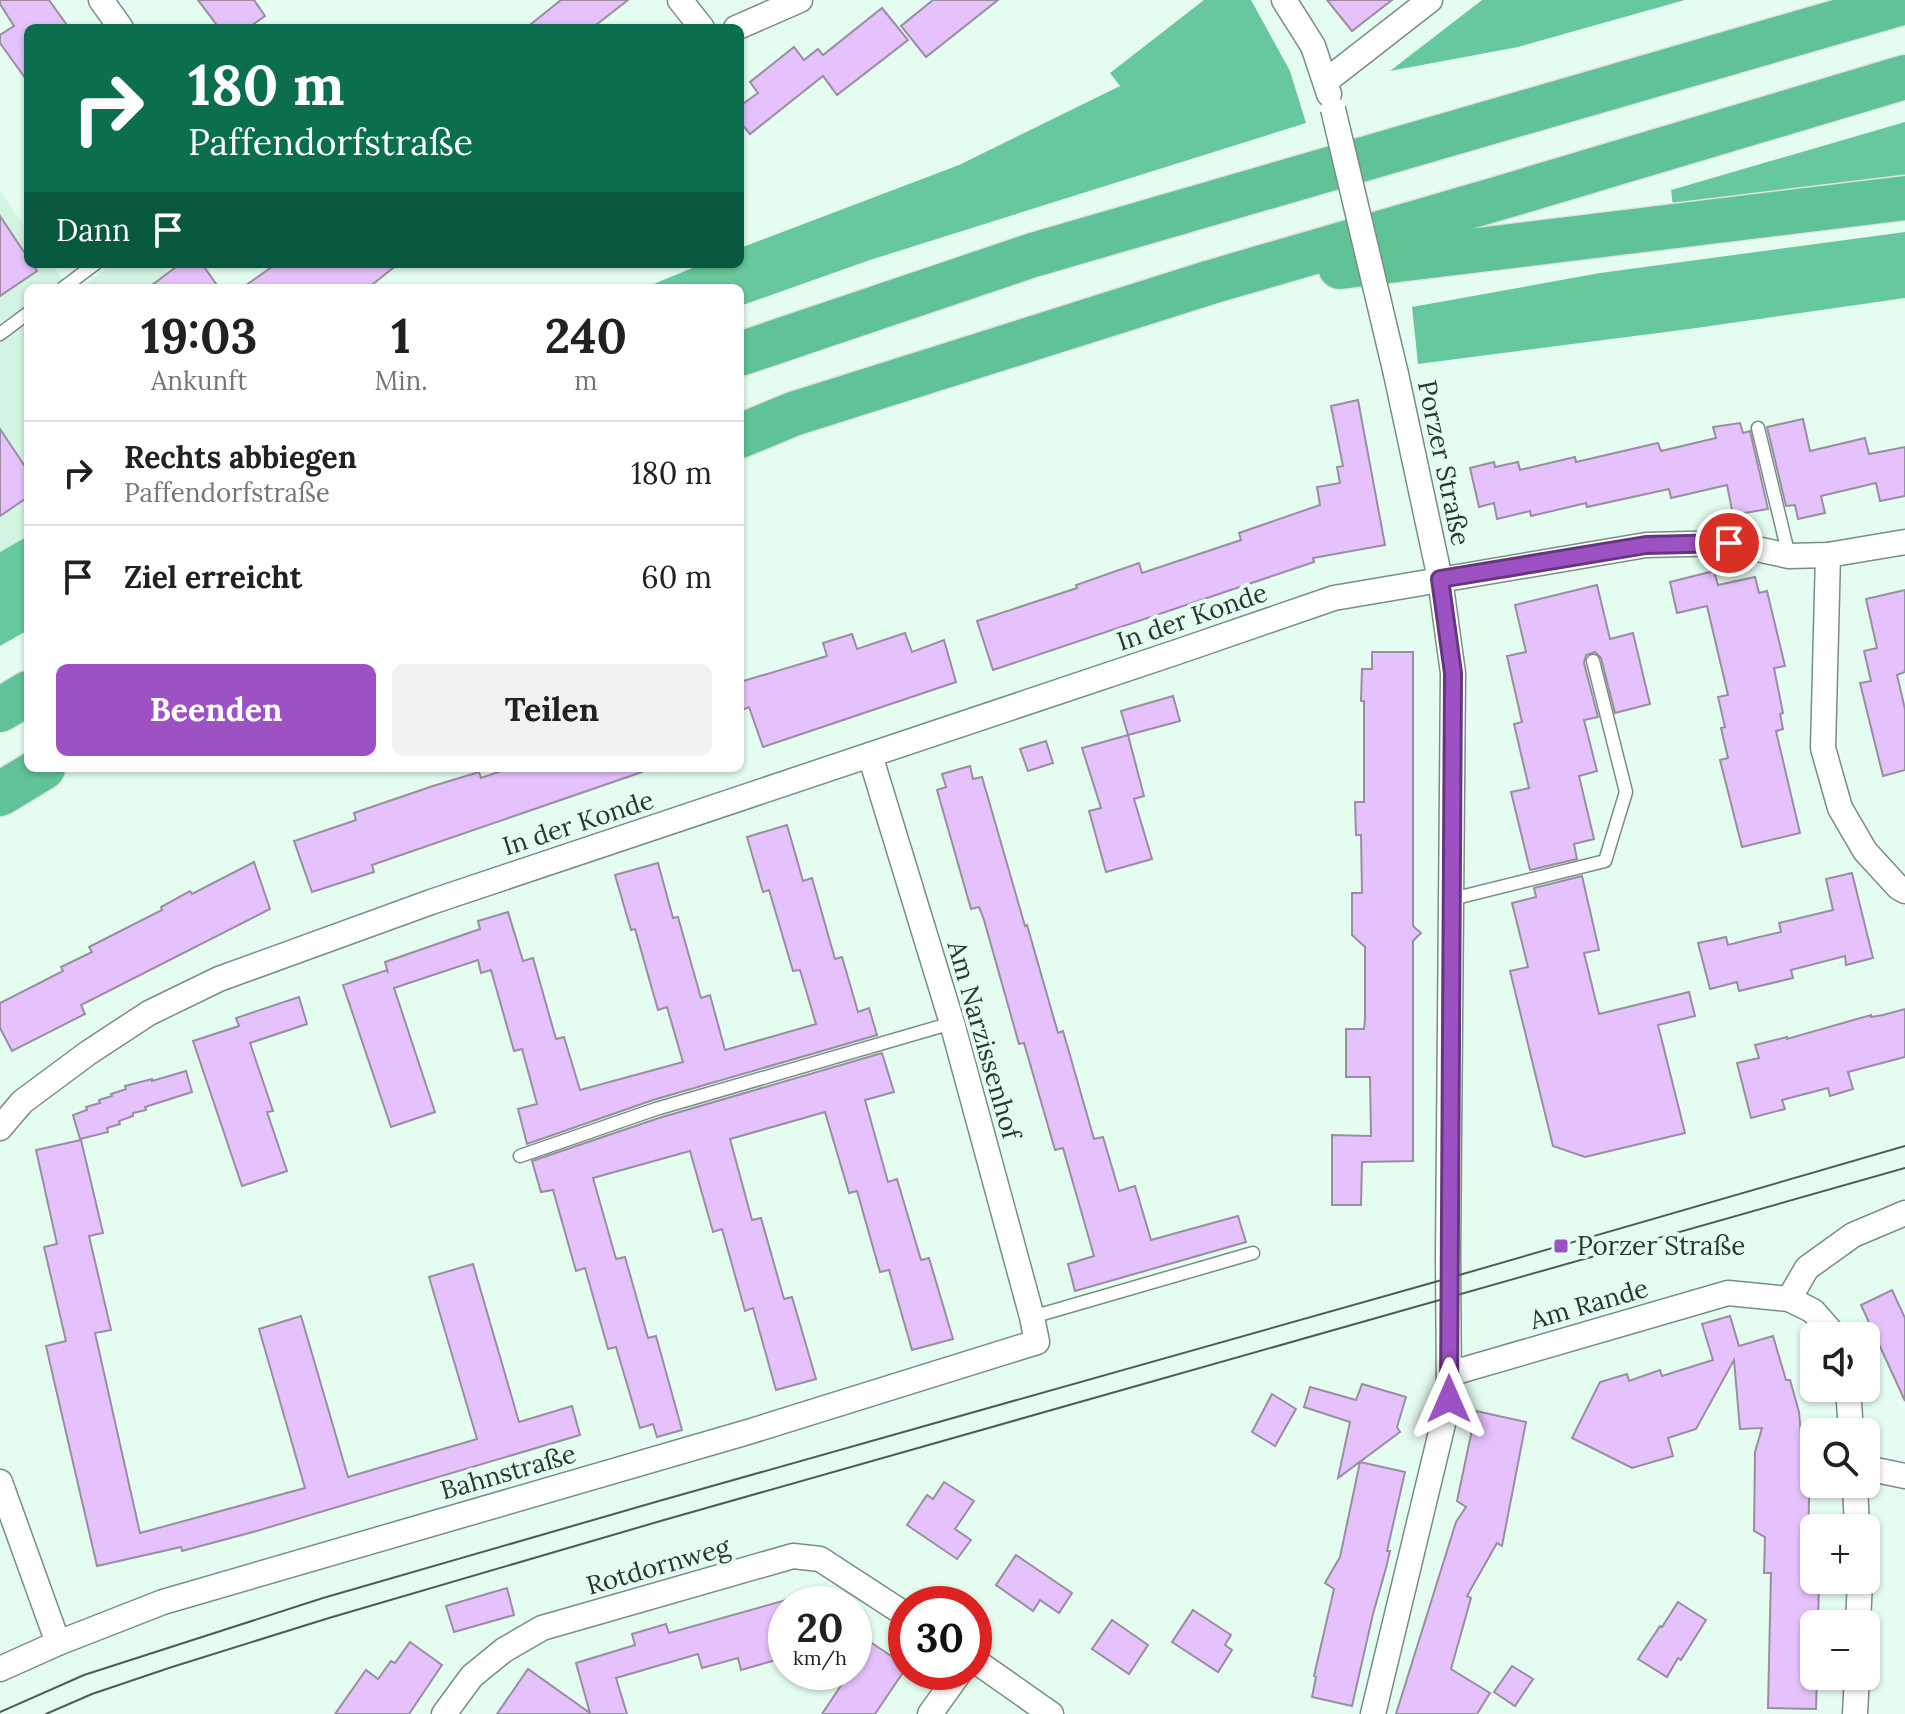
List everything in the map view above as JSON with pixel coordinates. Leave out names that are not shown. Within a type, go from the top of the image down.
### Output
[{"type":"highway","points":[[744,353],[1033,255],[1905,2]]},
{"type":"highway","points":[[744,434],[793,414],[1211,282],[1905,77]]},
{"type":"highway","points":[[1211,282],[1905,198]]},
{"type":"highway","points":[[0,710],[24,695]]},
{"type":"highway","points":[[0,794],[36,772]]},
{"type":"street","points":[[101,0],[118,24]]},
{"type":"street","points":[[680,0],[699,24]]},
{"type":"street","points":[[744,24],[800,0]]},
{"type":"street","name":"Porzer Straße","points":[[1284,0],[1313,46],[1326,81],[1396,374],[1440,579],[1453,673],[1449,1399],[1373,1714]]},
{"type":"street","points":[[1326,81],[1430,0]]},
{"type":"street","name":"In der Konde","points":[[0,1128],[22,1102],[88,1053],[149,1013],[219,979],[418,906],[1334,598],[1646,545],[1729,543],[1789,556],[1828,555],[1905,542]]},
{"type":"street","points":[[1828,555],[1823,748],[1840,808],[1865,851],[1905,891]]},
{"type":"street","name":"Am Narzissenhof","points":[[870,755],[952,1023],[1037,1342]]},
{"type":"street","points":[[1823,1322],[1813,1311],[1789,1299],[1807,1268],[1853,1235],[1905,1213]]},
{"type":"street","name":"Am Rande","points":[[1449,1374],[1728,1293],[1789,1299]]},
{"type":"street","name":"Bahnstraße","points":[[0,1669],[163,1602],[748,1432],[1037,1342]]},
{"type":"street","points":[[1880,1471],[1905,1476]]},
{"type":"street","points":[[0,1482],[58,1643]]},
{"type":"street","name":"Rotdornweg","points":[[444,1714],[472,1676],[504,1650],[542,1628],[793,1556],[820,1559],[888,1603]]},
{"type":"street","points":[[992,1673],[1051,1714]]},
{"type":"street","points":[[930,1714],[947,1690]]},
{"type":"street","points":[[1855,1714],[1856,1690]]},
{"type":"lane","points":[[68,284],[90,268]]},
{"type":"lane","points":[[0,334],[24,316]]},
{"type":"lane","points":[[1758,428],[1789,556]]},
{"type":"lane","points":[[1452,899],[1605,861],[1626,792],[1593,661]]},
{"type":"lane","points":[[520,1156],[656,1109],[952,1023]]},
{"type":"lane","points":[[1032,1317],[1253,1253]]},
{"type":"shaded area","points":[[0,191],[24,225],[24,268],[55,268],[66,284],[24,284],[24,538],[0,552]]},
{"type":"shaded area","points":[[108,268],[163,268],[175,284],[86,284]]},
{"type":"green space","points":[[1204,0],[1251,0],[1290,71],[1306,123],[870,260],[744,305],[744,284],[654,284],[692,268],[744,268],[744,246],[959,165],[1120,86],[1110,73]]},
{"type":"green space","points":[[1482,0],[1685,0],[1518,47],[1390,71]]},
{"type":"green space","points":[[1905,122],[1905,178],[1673,206],[1671,190]]},
{"type":"green space","points":[[1905,232],[1905,298],[1418,364],[1412,307],[1600,273]]},
{"type":"green space","points":[[24,538],[24,632],[0,646],[0,552]]},
{"type":"building","points":[[0,0],[49,0],[66,24],[24,24],[24,76],[0,43],[0,35],[14,26]]},
{"type":"building","points":[[198,0],[254,0],[265,16],[254,24],[216,24]]},
{"type":"building","points":[[561,0],[628,0],[597,24],[531,24]]},
{"type":"building","points":[[933,0],[998,0],[926,57],[901,26]]},
{"type":"building","points":[[1327,0],[1392,0],[1352,31]]},
{"type":"building","points":[[882,8],[908,40],[837,95],[823,76],[750,134],[744,127],[744,103],[758,93],[750,82],[794,47],[804,60],[818,49],[823,55]]},
{"type":"building","points":[[0,216],[24,252],[24,268],[35,268],[37,271],[0,296]]},
{"type":"building","points":[[175,268],[205,268],[216,284],[153,284]]},
{"type":"building","points":[[270,268],[393,268],[373,284],[248,284]]},
{"type":"building","points":[[1358,400],[1385,545],[1313,558],[1314,562],[993,670],[977,621],[1077,588],[1076,585],[1139,563],[1142,573],[1241,540],[1239,533],[1320,505],[1317,487],[1340,483],[1337,467],[1343,466],[1331,406]]},
{"type":"building","points":[[1803,419],[1810,451],[1865,438],[1869,454],[1905,447],[1905,496],[1880,501],[1876,483],[1821,496],[1825,513],[1798,519],[1795,505],[1786,506],[1767,427]]},
{"type":"building","points":[[1740,423],[1743,433],[1750,431],[1768,509],[1733,515],[1727,485],[1671,498],[1669,489],[1531,516],[1530,511],[1497,519],[1494,503],[1479,507],[1470,468],[1494,462],[1495,467],[1518,462],[1520,470],[1575,457],[1576,462],[1658,443],[1661,451],[1716,438],[1713,427]]},
{"type":"building","points":[[0,429],[24,465],[24,500],[0,516]]},
{"type":"building","points":[[1714,571],[1718,585],[1755,577],[1759,593],[1767,591],[1785,666],[1774,668],[1783,713],[1780,714],[1783,729],[1776,731],[1800,833],[1742,847],[1720,760],[1728,758],[1718,697],[1728,695],[1707,606],[1677,613],[1670,582]]},
{"type":"building","points":[[1597,585],[1610,639],[1633,633],[1650,704],[1615,713],[1601,658],[1595,652],[1586,655],[1584,663],[1598,717],[1584,720],[1597,771],[1579,776],[1594,839],[1574,844],[1577,859],[1530,870],[1511,792],[1529,788],[1514,724],[1522,722],[1507,656],[1526,652],[1515,605]]},
{"type":"building","points":[[1905,590],[1905,672],[1897,675],[1905,709],[1905,770],[1883,776],[1860,683],[1871,681],[1864,651],[1877,648],[1866,599]]},
{"type":"building","points":[[905,633],[912,652],[944,640],[956,682],[763,747],[749,707],[744,709],[744,681],[827,656],[823,643],[852,634],[857,649]]},
{"type":"building","points":[[1372,652],[1413,652],[1413,926],[1421,933],[1413,941],[1413,1161],[1362,1162],[1361,1205],[1332,1205],[1332,1135],[1371,1136],[1370,1077],[1346,1077],[1346,1029],[1364,1029],[1365,1019],[1365,947],[1352,935],[1352,893],[1362,893],[1361,835],[1356,835],[1355,802],[1364,802],[1362,669],[1372,669]]},
{"type":"building","points":[[1173,696],[1180,721],[1128,735],[1121,711]]},
{"type":"building","points":[[1128,735],[1144,796],[1134,799],[1152,859],[1106,872],[1089,811],[1101,808],[1082,748]]},
{"type":"building","points":[[1046,741],[1053,763],[1028,771],[1020,749]]},
{"type":"building","points":[[970,766],[973,779],[982,777],[1058,1033],[1063,1031],[1094,1139],[1103,1137],[1119,1191],[1135,1186],[1151,1240],[1238,1216],[1246,1242],[1075,1291],[1068,1264],[1094,1256],[1063,1148],[1055,1150],[1024,1043],[1019,1044],[984,920],[979,907],[971,909],[937,790],[946,787],[942,774]]},
{"type":"building","points":[[479,772],[481,778],[498,772],[642,772],[372,865],[374,872],[312,892],[294,841],[356,820],[354,813],[433,786]]},
{"type":"building","points":[[787,825],[803,881],[812,878],[835,959],[842,957],[858,1012],[869,1008],[877,1035],[653,1100],[527,1144],[518,1109],[537,1104],[522,1049],[514,1051],[491,970],[481,973],[478,960],[394,988],[435,1112],[391,1127],[343,985],[387,970],[388,973],[385,962],[480,929],[478,921],[508,912],[523,961],[533,958],[556,1039],[564,1037],[580,1090],[683,1062],[667,1007],[658,1010],[635,929],[631,930],[615,875],[658,863],[673,918],[678,917],[701,998],[710,995],[725,1050],[816,1024],[800,970],[793,971],[769,890],[763,892],[747,837]]},
{"type":"building","points":[[254,862],[270,909],[81,1005],[85,1014],[12,1051],[0,1028],[0,1003],[63,971],[61,967],[92,952],[89,947],[162,910],[161,907]]},
{"type":"building","points":[[1852,873],[1873,958],[1846,965],[1845,956],[1791,970],[1793,978],[1739,991],[1737,982],[1710,989],[1698,943],[1726,937],[1728,945],[1781,932],[1779,923],[1833,910],[1826,879]]},
{"type":"building","points":[[1582,876],[1599,950],[1584,953],[1599,1014],[1689,992],[1695,1016],[1658,1025],[1685,1133],[1585,1157],[1553,1146],[1510,971],[1528,967],[1512,903],[1536,897],[1534,888]]},
{"type":"building","points":[[299,997],[307,1024],[250,1043],[273,1111],[267,1112],[287,1171],[242,1186],[193,1041],[239,1026],[236,1018]]},
{"type":"building","points":[[1905,1009],[1905,1057],[1848,1072],[1853,1089],[1830,1096],[1828,1088],[1782,1100],[1785,1109],[1751,1118],[1737,1063],[1759,1058],[1755,1045]]},
{"type":"building","points":[[882,1053],[894,1092],[865,1100],[888,1182],[897,1179],[921,1260],[929,1258],[953,1339],[912,1350],[889,1270],[880,1272],[857,1191],[849,1193],[825,1112],[730,1139],[752,1220],[761,1218],[784,1299],[792,1297],[816,1379],[776,1390],[753,1308],[745,1311],[722,1229],[713,1232],[690,1151],[593,1178],[616,1259],[625,1257],[648,1338],[656,1336],[682,1430],[657,1437],[653,1424],[640,1428],[616,1347],[608,1349],[585,1268],[576,1271],[553,1190],[541,1192],[532,1161],[659,1118]]},
{"type":"building","points":[[186,1071],[192,1092],[145,1107],[146,1110],[133,1113],[133,1116],[119,1121],[120,1124],[107,1128],[108,1132],[80,1139],[73,1115],[126,1089],[125,1086]]},
{"type":"building","points":[[81,1140],[103,1233],[89,1236],[111,1330],[95,1333],[140,1533],[305,1488],[259,1329],[301,1316],[348,1477],[477,1439],[429,1277],[473,1264],[519,1422],[572,1406],[580,1435],[253,1532],[182,1551],[181,1547],[97,1566],[46,1346],[66,1341],[44,1247],[57,1244],[36,1150]]},
{"type":"building","points":[[1892,1290],[1905,1318],[1905,1401],[1880,1346],[1880,1322],[1869,1322],[1861,1305]]},
{"type":"building","points":[[1730,1316],[1739,1346],[1773,1336],[1786,1380],[1790,1380],[1800,1424],[1800,1498],[1809,1498],[1809,1514],[1800,1514],[1800,1594],[1819,1594],[1818,1610],[1800,1610],[1800,1690],[1817,1690],[1816,1709],[1768,1708],[1771,1573],[1764,1573],[1765,1537],[1754,1531],[1755,1452],[1762,1428],[1740,1429],[1734,1360],[1696,1429],[1668,1438],[1673,1456],[1632,1468],[1572,1438],[1600,1382],[1627,1374],[1629,1381],[1660,1370],[1662,1376],[1713,1360],[1702,1324]]},
{"type":"building","points":[[1362,1384],[1406,1397],[1397,1427],[1400,1432],[1338,1478],[1350,1422],[1304,1407],[1310,1387],[1356,1400]]},
{"type":"building","points":[[1272,1394],[1296,1409],[1275,1446],[1252,1432]]},
{"type":"building","points":[[1476,1411],[1526,1422],[1502,1546],[1497,1543],[1467,1596],[1471,1598],[1451,1669],[1490,1693],[1477,1714],[1396,1714],[1456,1522],[1466,1507],[1457,1501]]},
{"type":"building","points":[[1360,1462],[1405,1472],[1387,1551],[1390,1551],[1352,1706],[1312,1697],[1334,1589],[1325,1583],[1340,1557]]},
{"type":"building","points":[[944,1482],[974,1501],[955,1529],[971,1540],[957,1559],[907,1525],[927,1495],[933,1499]]},
{"type":"building","points":[[1016,1555],[1072,1593],[1059,1613],[1040,1600],[1033,1611],[996,1585]]},
{"type":"building","points":[[507,1588],[514,1615],[454,1632],[446,1606]]},
{"type":"building","points":[[1678,1602],[1706,1620],[1667,1677],[1638,1659]]},
{"type":"building","points":[[768,1605],[768,1662],[741,1670],[738,1658],[702,1668],[698,1654],[616,1678],[627,1714],[497,1714],[528,1669],[590,1713],[576,1663],[635,1645],[632,1634],[666,1624],[669,1633]]},
{"type":"building","points":[[1193,1610],[1231,1635],[1225,1645],[1232,1650],[1218,1672],[1172,1642]]},
{"type":"building","points":[[1112,1620],[1148,1645],[1129,1674],[1092,1649]]},
{"type":"building","points":[[410,1642],[442,1665],[409,1714],[335,1714],[366,1670],[378,1679]]},
{"type":"building","points":[[872,1643],[888,1654],[888,1690],[891,1690],[875,1714],[822,1714],[838,1690],[872,1690]]},
{"type":"building","points":[[1512,1666],[1533,1679],[1515,1706],[1494,1692]]},
{"type":"tram line","points":[[0,1712],[84,1675],[323,1598],[1905,1146]]},
{"type":"tram line","points":[[46,1714],[92,1694],[329,1618],[1905,1168]]},
{"type":"place","name":"Porzer Straße","points":[[1561,1246]]},
{"type":"route","points":[[1449,1399],[1453,673],[1440,579],[1646,545],[1729,543]]}]
